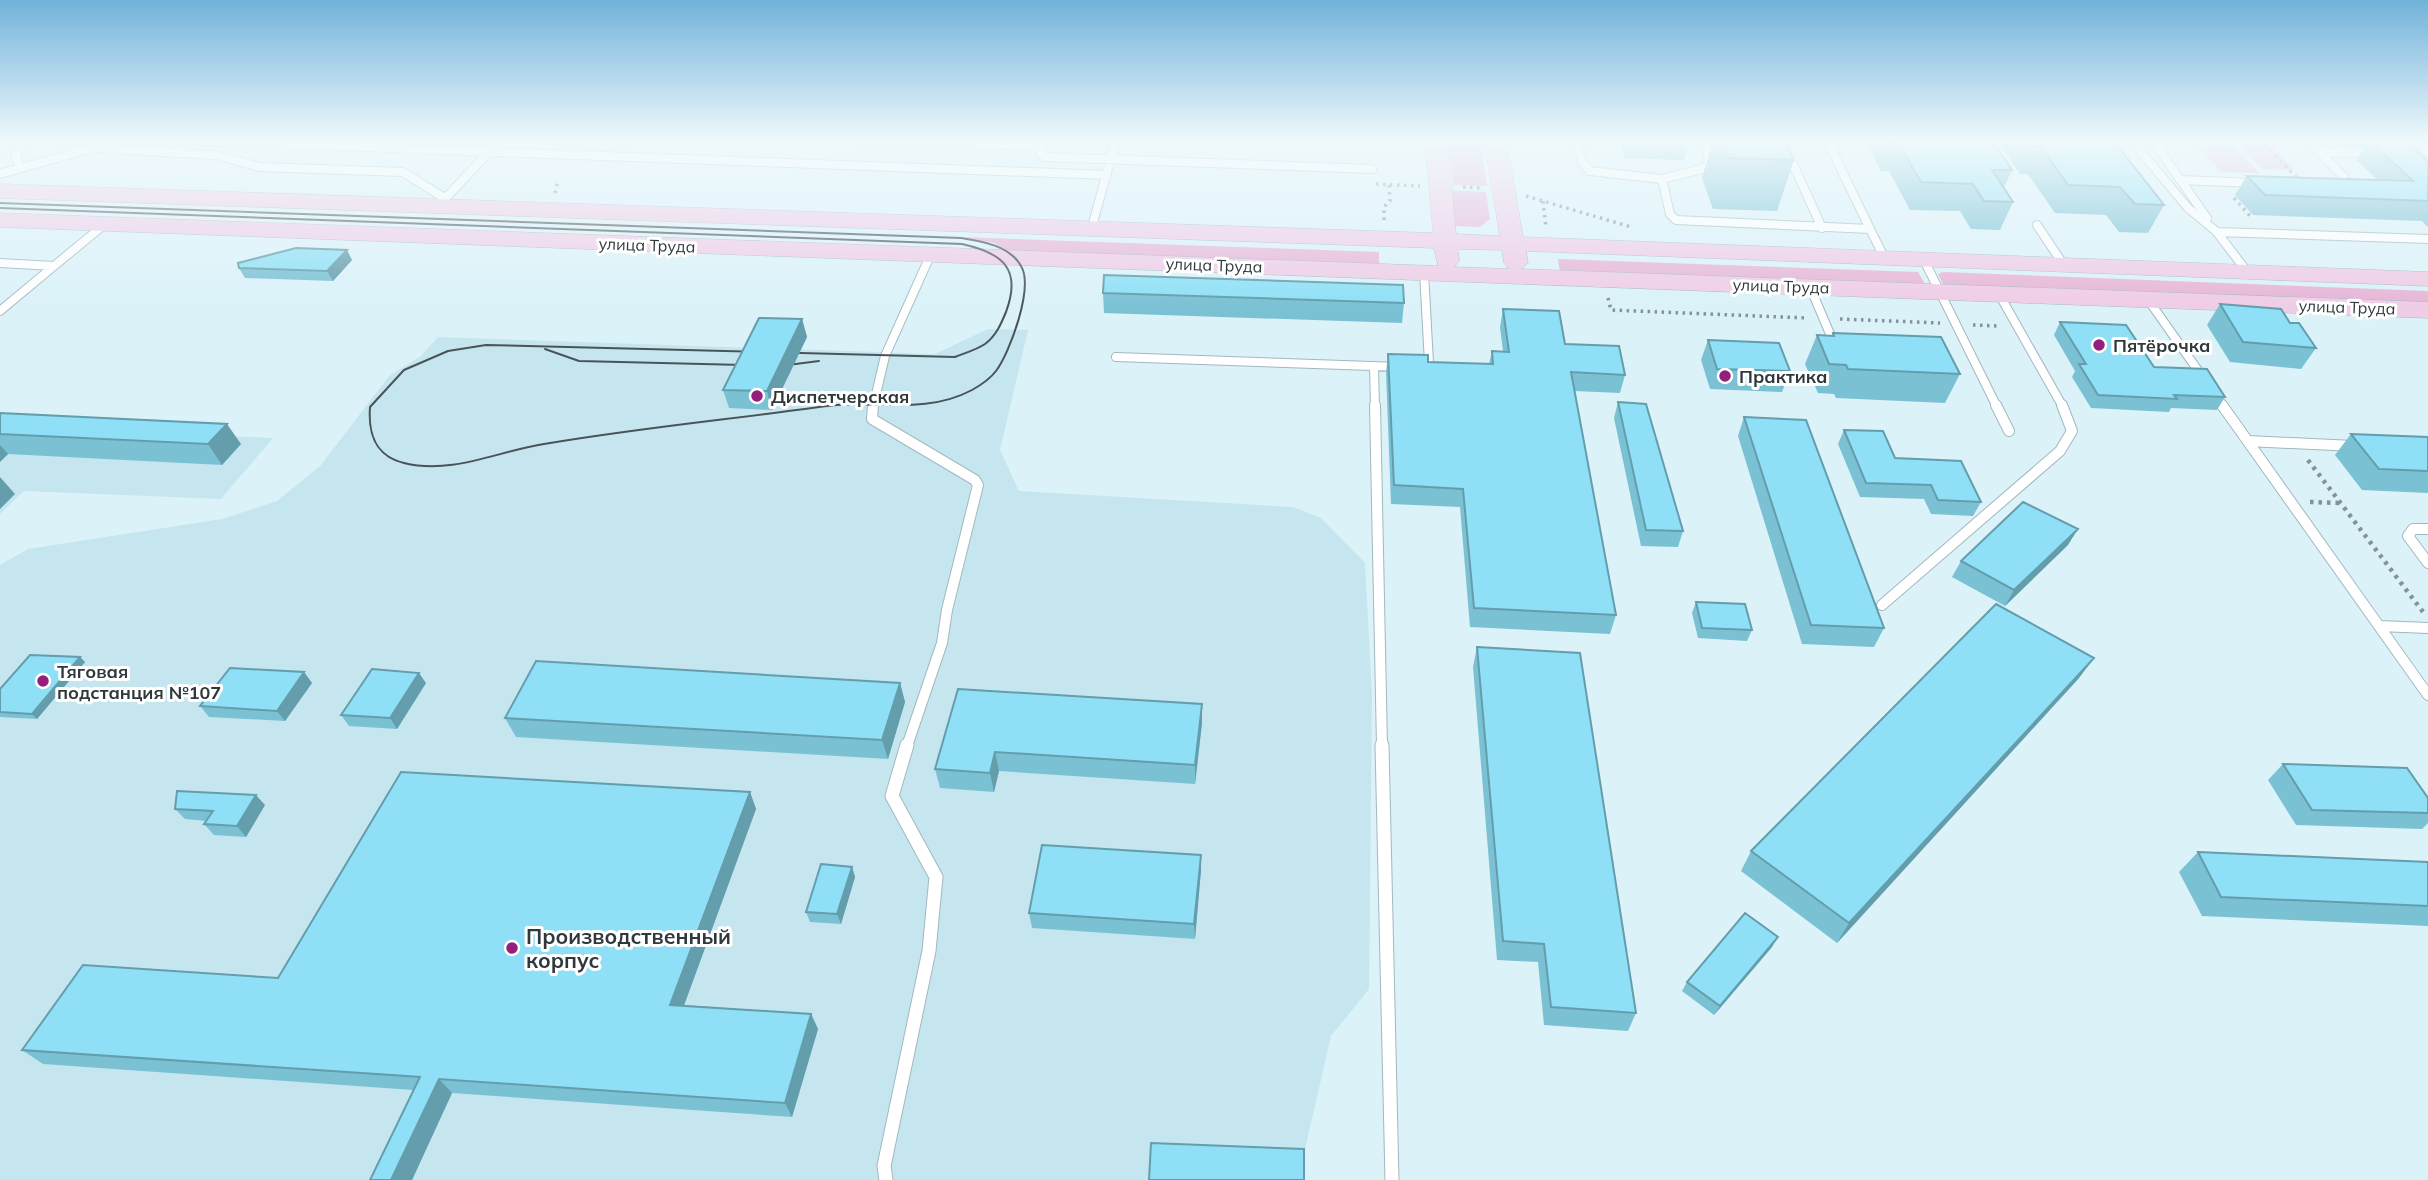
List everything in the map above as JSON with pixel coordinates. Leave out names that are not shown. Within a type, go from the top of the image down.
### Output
[{"type":"main road","name":"улица Труда","points":[[150,195],[442,203],[1091,230],[1513,243],[2065,267],[2428,279]]},
{"type":"main road","points":[[1436,272],[1445,241],[1441,195]]},
{"type":"main road","points":[[1505,195],[1518,275]]},
{"type":"main road","name":"улица Труда","points":[[0,220],[2428,310]]},
{"type":"lane","points":[[432,195],[442,203],[449,195]]},
{"type":"lane","points":[[1091,230],[1101,195]]},
{"type":"lane","points":[[1666,195],[1670,214],[1681,222],[1870,229]]},
{"type":"lane","points":[[1807,195],[1822,228]]},
{"type":"lane","points":[[1854,195],[1885,259]]},
{"type":"lane","points":[[2177,195],[2188,208],[2217,232],[2428,239]]},
{"type":"lane","points":[[2191,195],[2248,273]]},
{"type":"lane","points":[[0,311],[105,224]]},
{"type":"lane","points":[[2037,225],[2065,267]]},
{"type":"lane","points":[[886,1180],[884,1166],[929,951],[936,877],[892,796],[920,699],[942,643],[947,610],[978,485],[975,480],[872,419],[882,370],[904,311],[930,256]]},
{"type":"lane","points":[[1924,260],[2009,432]]},
{"type":"lane","points":[[0,263],[54,266]]},
{"type":"lane","points":[[1116,357],[1420,368],[1429,365],[1436,272]]},
{"type":"lane","points":[[1810,287],[1836,348]]},
{"type":"lane","points":[[1882,605],[2060,451],[2073,431],[2070,420],[1999,294]]},
{"type":"lane","points":[[2149,300],[2428,695]]},
{"type":"lane","points":[[1374,366],[1392,1180]]},
{"type":"lane","points":[[2248,441],[2362,446]]},
{"type":"lane","points":[[2428,529],[2413,529],[2408,536],[2428,563]]},
{"type":"lane","points":[[2379,626],[2428,628]]},
{"type":"path","points":[[1384,239],[1384,207],[1390,201],[1390,195]]},
{"type":"path","points":[[2232,195],[2266,234]]},
{"type":"path","points":[[1543,201],[1548,239]]},
{"type":"path","points":[[2295,444],[2428,618]]},
{"type":"path","points":[[2291,502],[2341,503]]},
{"type":"shaded area","points":[[1444,195],[1486,195],[1490,219],[1480,227],[1455,226]]},
{"type":"shaded area","points":[[961,237],[1379,252],[1379,266],[1010,253],[994,243]]},
{"type":"shaded area","points":[[1558,259],[1918,272],[1926,286],[1560,272]]},
{"type":"shaded area","points":[[1943,272],[2428,291],[2428,304],[1950,287],[1943,284],[1938,274]]},
{"type":"shaded area","points":[[988,329],[1028,330],[1000,450],[1019,491],[1293,507],[1321,518],[1365,563],[1372,696],[1369,989],[1331,1036],[1302,1162],[1302,1180],[0,1180],[0,565],[28,549],[222,519],[277,501],[321,465],[389,376],[421,356],[438,337],[935,354]]},
{"type":"shaded area","points":[[0,426],[273,438],[221,499],[24,491],[0,514]]},
{"type":"building","points":[[1980,195],[2008,195],[2013,202],[1984,201]]},
{"type":"building","points":[[2127,195],[2156,195],[2164,205],[2135,204]]},
{"type":"building","points":[[2267,195],[2428,195],[2428,201]]},
{"type":"building","points":[[296,248],[347,250],[327,271],[239,268],[238,263]]},
{"type":"building","points":[[1104,275],[1403,285],[1404,303],[1103,293]]},
{"type":"building","points":[[2220,304],[2281,309],[2290,323],[2299,323],[2316,348],[2243,342]]},
{"type":"building","points":[[1503,309],[1559,311],[1565,344],[1619,346],[1625,375],[1571,372],[1616,615],[1474,608],[1463,489],[1394,485],[1388,354],[1428,355],[1428,362],[1493,364],[1492,351],[1509,352]]},
{"type":"building","points":[[759,318],[802,319],[767,391],[723,390]]},
{"type":"building","points":[[2060,322],[2126,325],[2154,367],[2207,369],[2225,397],[2174,395],[2177,399],[2098,395],[2079,364],[2086,364]]},
{"type":"building","points":[[1833,333],[1941,337],[1960,374],[1848,369],[1846,365],[1829,364],[1817,335],[1834,336]]},
{"type":"building","points":[[1708,340],[1779,343],[1790,371],[1717,369]]},
{"type":"building","points":[[1618,402],[1646,404],[1683,531],[1646,530]]},
{"type":"building","points":[[0,413],[227,424],[208,444],[0,434]]},
{"type":"building","points":[[1744,417],[1806,420],[1884,628],[1811,625]]},
{"type":"building","points":[[1844,430],[1883,431],[1895,458],[1961,461],[1981,502],[1938,500],[1931,485],[1866,483]]},
{"type":"building","points":[[2351,434],[2428,437],[2428,471],[2379,469]]},
{"type":"building","points":[[2023,502],[2078,529],[2014,590],[1961,561]]},
{"type":"building","points":[[1696,602],[1745,604],[1752,630],[1702,628]]},
{"type":"building","points":[[1996,604],[2094,658],[1849,923],[1751,851]]},
{"type":"building","points":[[1477,647],[1580,653],[1636,1013],[1551,1007],[1544,944],[1503,941]]},
{"type":"building","name":"Тяговая подстанция №107","points":[[30,655],[80,657],[32,714],[0,712],[0,689]]},
{"type":"building","points":[[536,661],[900,683],[882,740],[505,718]]},
{"type":"building","points":[[230,668],[304,672],[277,711],[200,706]]},
{"type":"building","points":[[372,669],[419,673],[390,718],[341,715]]},
{"type":"building","points":[[958,689],[1202,704],[1195,765],[995,752],[990,773],[935,769]]},
{"type":"building","points":[[2283,764],[2407,768],[2428,798],[2428,813],[2312,810]]},
{"type":"building","name":"Производственный корпус","points":[[401,772],[750,792],[670,1005],[811,1014],[785,1103],[439,1079],[391,1180],[370,1180],[420,1077],[22,1050],[83,965],[278,978]]},
{"type":"building","points":[[177,791],[256,795],[237,826],[204,824],[213,811],[175,809]]},
{"type":"building","points":[[1042,845],[1201,855],[1194,924],[1029,913]]},
{"type":"building","points":[[2198,852],[2428,862],[2428,906],[2221,897]]},
{"type":"building","points":[[821,864],[852,867],[837,914],[806,912]]},
{"type":"building","points":[[1745,913],[1778,937],[1720,1006],[1687,982]]},
{"type":"building","points":[[1151,1143],[1304,1149],[1304,1180],[1149,1180]]},
{"type":"tram line","points":[[0,203],[961,238],[986,243],[1010,254],[1021,266],[1025,289],[1019,319],[1002,362],[979,386],[954,398],[918,404],[827,406],[650,428],[527,447],[475,461],[422,466],[394,460],[380,449],[372,435],[370,407],[404,370],[448,351],[486,345],[955,357],[982,346],[995,334],[1010,297],[1010,274],[998,258],[962,244],[0,208]]},
{"type":"tram line","points":[[545,349],[579,361],[780,366],[819,361]]},
{"type":"place","name":"Пятёрочка","points":[[2099,345]]},
{"type":"place","name":"Практика","points":[[1725,376]]},
{"type":"place","name":"Диспетчерская","points":[[757,396]]},
{"type":"place","name":"Тяговая подстанция №107","points":[[43,681]]},
{"type":"place","name":"Производственный корпус","points":[[512,948]]}]
